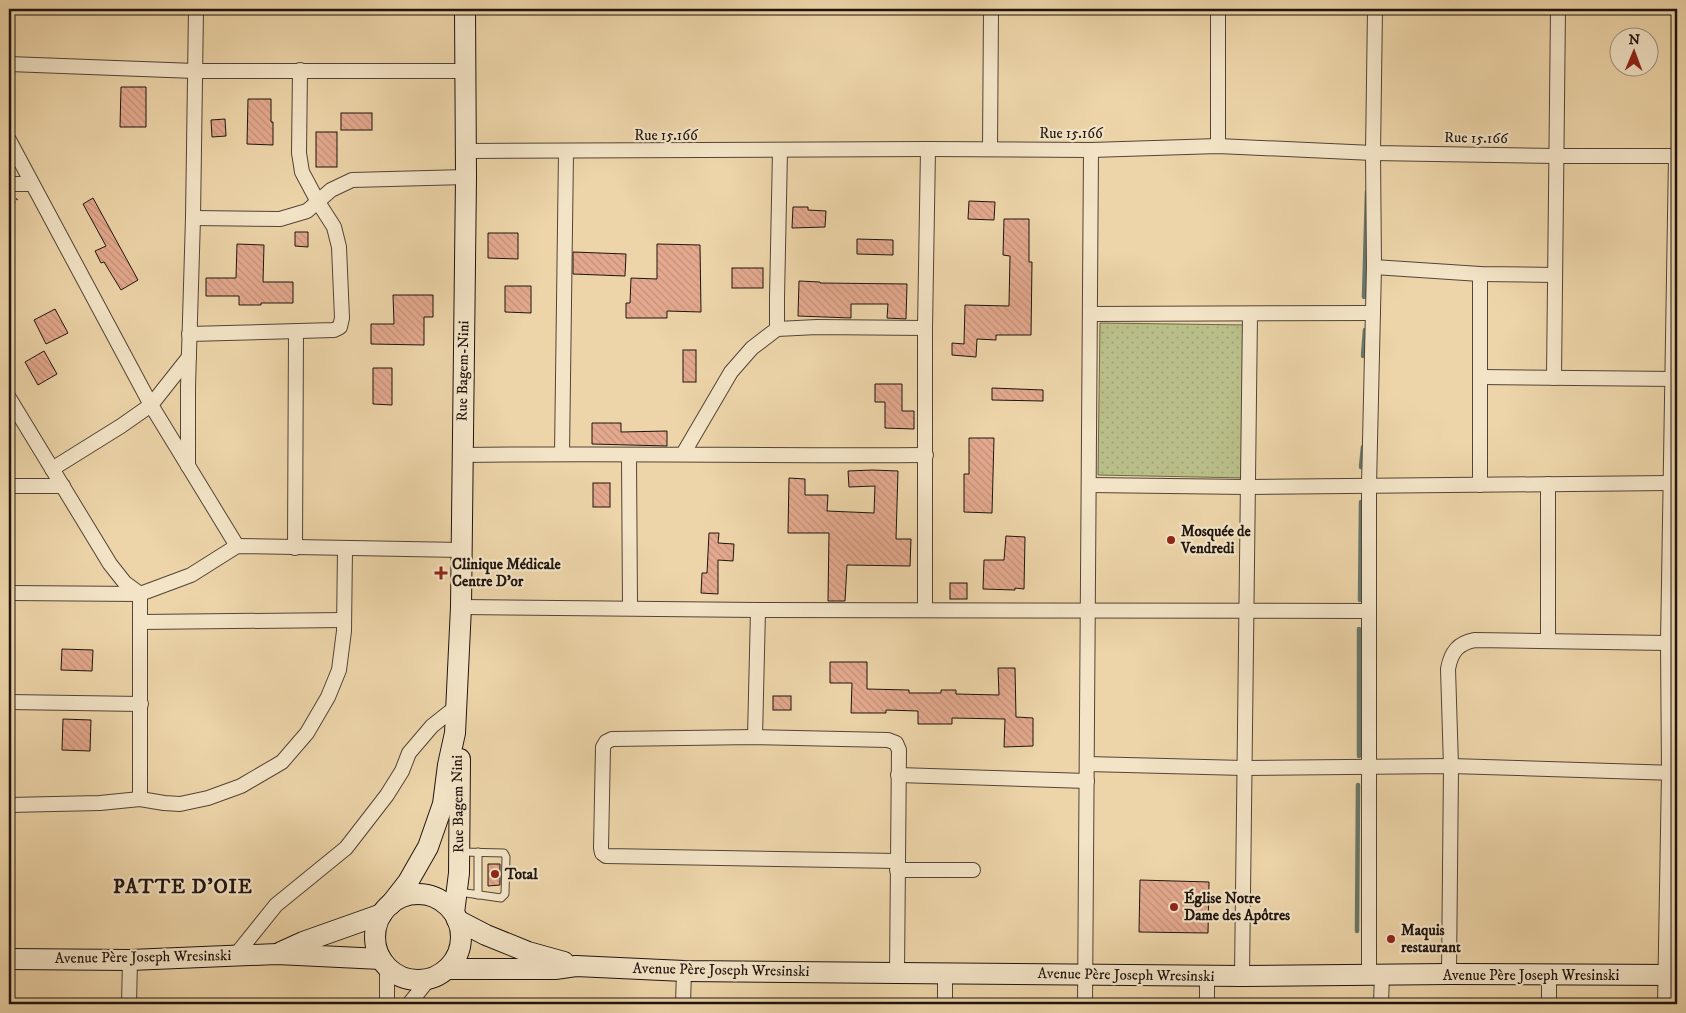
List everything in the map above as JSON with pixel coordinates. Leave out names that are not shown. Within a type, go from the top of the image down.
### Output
[{"type":"street","points":[[188,467],[196,9]]},
{"type":"street","name":"Rue Bagem-Nini","points":[[455,732],[462,550],[466,178],[465,9]]},
{"type":"street","points":[[990,149],[991,9]]},
{"type":"street","points":[[1218,9],[1218,146]]},
{"type":"street","points":[[1375,9],[1374,267],[1369,485],[1368,766],[1376,975],[1381,1004]]},
{"type":"street","points":[[1554,378],[1558,9]]},
{"type":"street","points":[[9,64],[195,71],[465,71]]},
{"type":"street","points":[[189,334],[334,330],[340,327],[342,318],[339,247],[334,227],[302,172],[300,153],[300,70]]},
{"type":"street","points":[[9,140],[151,405],[237,546]]},
{"type":"street","name":"Rue 15.166","points":[[465,151],[1091,150],[1218,146],[1373,153],[1676,156]]},
{"type":"street","points":[[925,610],[926,456],[924,328],[928,149]]},
{"type":"street","points":[[1085,1004],[1091,150]]},
{"type":"street","points":[[778,329],[780,151]]},
{"type":"street","points":[[562,454],[566,152]]},
{"type":"street","points":[[1665,1004],[1671,975],[1673,773],[1668,643],[1674,543],[1670,483],[1675,379],[1676,156]]},
{"type":"street","points":[[193,218],[280,219],[307,211],[331,190],[352,180],[466,178]]},
{"type":"street","points":[[9,184],[31,184]]},
{"type":"street","points":[[1374,267],[1480,274],[1555,276]]},
{"type":"street","points":[[1480,274],[1480,485]]},
{"type":"street","points":[[1090,314],[1373,313]]},
{"type":"street","points":[[1242,976],[1250,314]]},
{"type":"street","points":[[682,454],[731,372],[752,348],[778,329],[816,327],[924,328]]},
{"type":"street","points":[[295,548],[296,331]]},
{"type":"street","points":[[52,469],[151,405],[189,357]]},
{"type":"street","points":[[1480,377],[1675,379]]},
{"type":"street","points":[[9,398],[110,564],[125,583],[140,594]]},
{"type":"street","points":[[462,455],[926,456]]},
{"type":"street","points":[[629,456],[630,608]]},
{"type":"street","points":[[1089,485],[1248,487],[1670,483]]},
{"type":"street","points":[[1548,484],[1548,642]]},
{"type":"street","points":[[9,486],[63,486]]},
{"type":"street","points":[[9,593],[140,594],[192,575],[237,546],[462,550]]},
{"type":"street","points":[[9,805],[100,803],[140,799],[180,804],[208,798],[241,786],[282,762],[307,733],[328,697],[339,670],[344,620],[345,549]]},
{"type":"street","points":[[140,594],[140,799]]},
{"type":"street","points":[[461,607],[758,610],[1368,611]]},
{"type":"street","points":[[755,737],[758,610]]},
{"type":"street","points":[[140,622],[344,620]]},
{"type":"street","points":[[1449,974],[1451,766],[1448,669],[1450,658],[1464,642],[1475,640],[1668,643]]},
{"type":"street","points":[[9,702],[141,704]]},
{"type":"street","points":[[234,956],[276,905],[346,848],[388,795],[402,771],[409,753],[432,726],[456,707]]},
{"type":"street","name":"Rue Bagem Nini","points":[[455,732],[460,758],[468,852],[457,892],[455,917]]},
{"type":"street","name":"Rue Bagem Nini","points":[[386,910],[408,882],[428,847],[443,804],[455,732]]},
{"type":"street","points":[[897,973],[897,865],[899,750],[896,743],[888,740],[755,737],[612,739],[606,742],[603,747],[601,848],[606,856],[897,865],[973,870]]},
{"type":"street","points":[[1087,764],[1244,768],[1451,766],[1673,773]]},
{"type":"street","points":[[898,774],[1087,781]]},
{"type":"street","points":[[384,963],[396,974],[418,980],[429,979],[439,975],[447,968],[456,958],[460,946],[461,933],[455,917],[445,904],[435,898],[424,895],[406,897],[386,910],[376,929],[376,944],[384,963],[387,1004]]},
{"type":"street","name":"Avenue Père Joseph Wresinski","points":[[277,954],[386,910]]},
{"type":"street","name":"Avenue Père Joseph Wresinski","points":[[455,917],[486,935],[528,952],[576,966]]},
{"type":"street","name":"Avenue Père Joseph Wresinski","points":[[9,959],[130,960],[277,954],[384,963]]},
{"type":"street","points":[[129,1004],[130,960]]},
{"type":"street","name":"Avenue Père Joseph Wresinski","points":[[447,968],[556,969],[576,966],[684,970],[1207,976],[1671,975]]},
{"type":"street","points":[[683,1004],[684,970]]},
{"type":"street","points":[[945,973],[945,1004]]},
{"type":"street","points":[[1548,1004],[1549,974]]},
{"type":"street","points":[[1207,976],[1207,1004]]},
{"type":"street","points":[[409,1004],[429,979]]},
{"type":"lane","points":[[457,892],[478,895],[501,898],[505,894],[506,857],[504,852],[468,852],[478,895]]},
{"type":"green space","points":[[1100,323],[1248,325],[1246,478],[1098,475]]},
{"type":"building","points":[[121,87],[146,87],[146,127],[120,127]]},
{"type":"building","points":[[248,99],[271,99],[273,145],[247,144]]},
{"type":"building","points":[[341,113],[372,113],[372,130],[341,130]]},
{"type":"building","points":[[225,119],[226,136],[212,137],[211,120]]},
{"type":"building","points":[[316,132],[337,132],[337,167],[316,167]]},
{"type":"building","points":[[93,198],[138,280],[121,290],[104,262],[101,263],[95,251],[106,246],[83,204]]},
{"type":"building","points":[[969,201],[995,202],[994,220],[968,219]]},
{"type":"building","points":[[793,207],[808,207],[808,210],[826,211],[825,227],[792,228]]},
{"type":"building","points":[[1004,219],[1029,219],[1029,262],[1032,262],[1031,335],[996,335],[996,340],[977,339],[976,357],[952,355],[952,343],[964,344],[965,305],[1009,306],[1010,256],[1003,255]]},
{"type":"building","points":[[295,232],[308,232],[308,247],[295,246]]},
{"type":"building","points":[[488,233],[518,233],[518,259],[488,258]]},
{"type":"building","points":[[857,239],[893,240],[893,255],[857,254]]},
{"type":"building","points":[[237,244],[264,245],[263,282],[293,282],[293,303],[239,305],[239,296],[206,296],[206,278],[236,278]]},
{"type":"building","points":[[657,244],[700,245],[701,312],[667,311],[667,318],[626,318],[626,303],[630,303],[631,278],[657,279]]},
{"type":"building","points":[[573,252],[626,254],[625,276],[573,274]]},
{"type":"building","points":[[732,268],[763,268],[763,288],[732,288]]},
{"type":"building","points":[[799,281],[907,284],[906,319],[887,318],[888,304],[851,304],[851,318],[798,316]]},
{"type":"building","points":[[505,286],[531,286],[531,313],[505,312]]},
{"type":"building","points":[[393,295],[433,295],[433,317],[424,317],[424,345],[371,344],[371,324],[394,324]]},
{"type":"building","points":[[55,309],[68,333],[46,344],[34,320]]},
{"type":"building","points":[[683,350],[696,350],[696,382],[683,382]]},
{"type":"building","points":[[44,351],[57,374],[38,385],[25,362]]},
{"type":"building","points":[[373,368],[392,368],[392,405],[373,404]]},
{"type":"building","points":[[875,384],[902,384],[902,411],[914,411],[914,429],[885,428],[885,402],[875,402]]},
{"type":"building","points":[[992,388],[1043,390],[1043,401],[992,400]]},
{"type":"building","points":[[592,423],[621,423],[621,432],[667,431],[667,446],[592,444]]},
{"type":"building","points":[[969,438],[994,438],[992,513],[964,512],[964,474],[969,474]]},
{"type":"building","points":[[848,471],[898,471],[896,539],[911,539],[910,566],[847,565],[845,601],[828,601],[829,533],[788,533],[789,478],[805,479],[805,495],[828,495],[827,511],[874,513],[875,486],[849,487]]},
{"type":"building","points":[[593,483],[610,483],[610,507],[593,507]]},
{"type":"building","points":[[709,533],[719,533],[718,543],[734,544],[733,561],[718,560],[718,594],[701,593],[702,573],[707,573]]},
{"type":"building","points":[[1006,536],[1025,537],[1024,589],[983,589],[984,560],[1004,560]]},
{"type":"building","points":[[950,583],[967,583],[967,599],[950,599]]},
{"type":"building","points":[[62,649],[93,650],[92,671],[61,670]]},
{"type":"building","points":[[830,662],[867,662],[867,689],[909,690],[909,693],[941,693],[941,690],[956,690],[956,694],[999,695],[998,668],[1015,668],[1016,717],[1033,718],[1033,746],[1004,747],[1005,719],[952,718],[952,724],[918,724],[918,711],[886,710],[886,713],[851,713],[852,683],[830,683]]},
{"type":"building","points":[[773,696],[791,696],[791,710],[773,710]]},
{"type":"building","points":[[63,719],[91,720],[90,751],[62,750]]},
{"type":"building","points":[[488,864],[500,864],[500,885],[488,886]]},
{"type":"building","name":"Église Notre Dame des Apôtres","points":[[1140,880],[1209,882],[1208,933],[1139,932]]},
{"type":"waterway","points":[[1364,297],[1367,192]]},
{"type":"waterway","points":[[1363,356],[1365,330]]},
{"type":"waterway","points":[[1361,467],[1363,447]]},
{"type":"waterway","points":[[1360,600],[1361,502]]},
{"type":"waterway","points":[[1359,629],[1359,756]]},
{"type":"waterway","points":[[1357,931],[1358,785]]},
{"type":"place","name":"Mosquée de Vendredi","points":[[1171,540]]},
{"type":"place","name":"Clinique Médicale Centre D'or","points":[[441,573]]},
{"type":"place","name":"Total","points":[[495,874]]},
{"type":"place","name":"Église Notre Dame des Apôtres","points":[[1174,907]]},
{"type":"place","name":"Maquis restaurant","points":[[1391,939]]},
{"type":"district","name":"PATTE D'OIE","points":[[183,887]]}]
